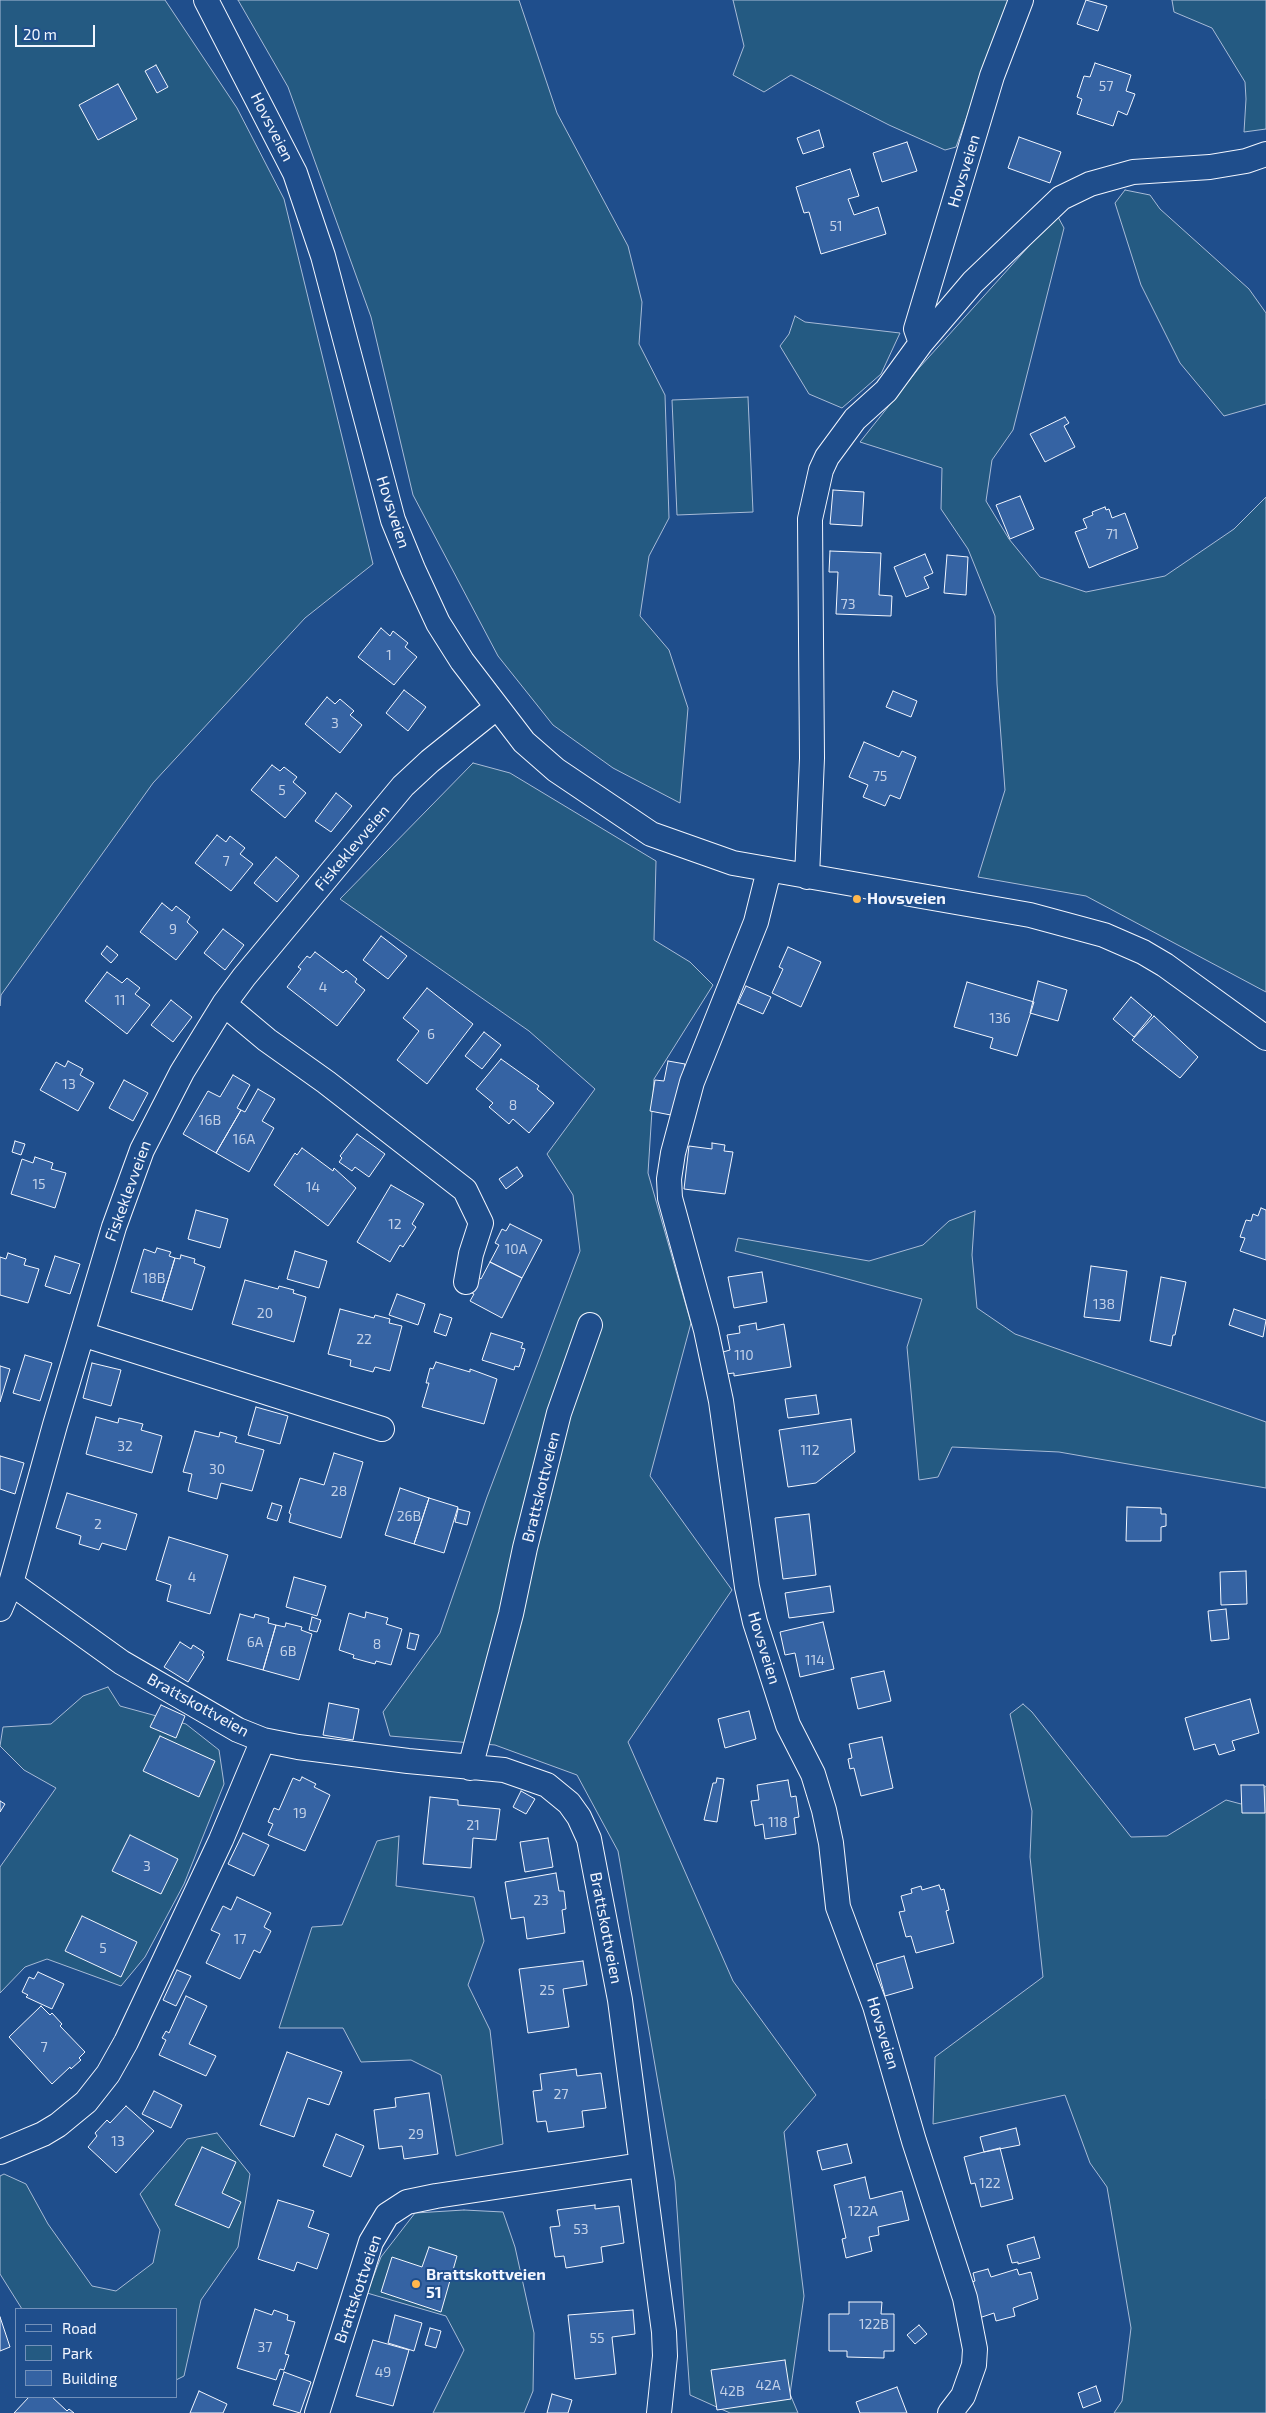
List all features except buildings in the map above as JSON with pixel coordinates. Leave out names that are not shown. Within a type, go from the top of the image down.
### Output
[{"type":"street","name":"Hovsveien","points":[[206,0],[295,173],[323,256],[393,520],[413,570],[438,623],[462,661],[496,708],[524,742],[556,770],[651,834],[733,863],[1030,915],[1104,935],[1144,952],[1266,1038]]},
{"type":"street","name":"Hovsveien","points":[[921,343],[916,329],[992,76],[1021,0]]},
{"type":"street","points":[[807,877],[812,758],[809,540],[812,501],[821,470],[840,438],[855,419],[886,391],[921,343],[966,290],[1061,198],[1090,184],[1133,172],[1210,167],[1246,161],[1266,154]]},
{"type":"street","points":[[933,275],[948,286],[966,290]]},
{"type":"street","name":"Fiskeklevveien","points":[[0,1609],[11,1583],[114,1227],[142,1150],[182,1072],[224,1004],[403,786],[430,760],[496,708]]},
{"type":"street","name":"Hovsveien","points":[[769,870],[756,922],[692,1082],[673,1153],[669,1179],[670,1198],[706,1330],[721,1401],[747,1587],[755,1622],[788,1725],[816,1783],[827,1822],[838,1907],[875,2006],[914,2141],[965,2298],[975,2349],[974,2365],[963,2396],[950,2413]]},
{"type":"street","points":[[224,1004],[267,1040],[326,1082],[465,1190],[481,1223],[471,1254],[466,1282]]},
{"type":"street","name":"Brattskottveien","points":[[470,1768],[511,1614],[525,1548],[559,1413],[590,1326]]},
{"type":"street","points":[[82,1334],[382,1429]]},
{"type":"street","name":"Brattskottveien","points":[[11,1583],[121,1662],[238,1730],[262,1740],[353,1754],[470,1768],[504,1770],[548,1785],[570,1803],[586,1832],[620,2000],[664,2332],[665,2356],[659,2413]]},
{"type":"street","points":[[0,2152],[43,2134],[58,2125],[86,2102],[108,2074],[126,2042],[221,1840],[262,1740]]},
{"type":"street","name":"Brattskottveien","points":[[318,2413],[371,2242],[387,2215],[407,2202],[436,2196],[641,2165]]},
{"type":"green space","points":[[0,0],[165,0],[237,108],[284,199],[373,564],[305,618],[153,783],[1,995],[0,1006]]},
{"type":"green space","points":[[238,0],[519,0],[557,113],[628,246],[642,302],[639,344],[665,395],[669,518],[649,556],[640,616],[669,650],[688,708],[680,803],[613,768],[553,725],[498,656],[413,495],[371,317],[288,87]]},
{"type":"green space","points":[[733,0],[1009,0],[956,147],[945,150],[889,125],[791,75],[764,92],[733,75],[744,46]]},
{"type":"green space","points":[[1172,0],[1266,0],[1266,129],[1244,132],[1245,82],[1212,28],[1174,12]]},
{"type":"green space","points":[[1125,190],[1150,195],[1160,209],[1249,289],[1266,313],[1266,404],[1224,416],[1180,363],[1141,285],[1115,203]]},
{"type":"green space","points":[[1057,215],[1064,228],[1013,430],[992,460],[986,501],[1009,539],[1040,577],[1086,592],[1165,576],[1234,529],[1266,497],[1266,992],[1086,896],[978,877],[1005,790],[997,684],[995,616],[968,549],[941,509],[942,468],[860,442],[919,368]]},
{"type":"green space","points":[[795,316],[805,322],[900,333],[881,374],[842,408],[809,394],[780,346],[789,334]]},
{"type":"green space","points":[[748,397],[753,512],[677,515],[672,400]]},
{"type":"green space","points":[[473,763],[510,773],[656,861],[654,940],[690,962],[713,985],[654,1079],[648,1173],[691,1323],[650,1476],[732,1590],[628,1742],[733,1981],[816,2095],[784,2132],[804,2296],[790,2394],[798,2413],[730,2413],[690,2395],[675,2181],[618,1851],[577,1775],[495,1745],[390,1736],[383,1712],[440,1633],[487,1497],[580,1251],[573,1195],[547,1154],[595,1089],[529,1031],[340,899]]},
{"type":"green space","points":[[975,1211],[972,1255],[977,1308],[1015,1334],[1266,1422],[1266,1488],[1059,1452],[952,1447],[938,1477],[919,1480],[907,1347],[922,1299],[735,1251],[738,1238],[869,1261],[923,1245],[949,1221]]},
{"type":"green space","points":[[108,1687],[120,1706],[186,1724],[219,1750],[224,1784],[184,1884],[145,1957],[121,1986],[47,1959],[25,1967],[0,1993],[0,1867],[56,1788],[24,1770],[0,1746],[3,1727],[51,1724],[83,1696]]},
{"type":"green space","points":[[1023,1704],[1032,1712],[1131,1837],[1167,1836],[1226,1800],[1241,1804],[1266,1786],[1266,2413],[1114,2413],[1122,2401],[1131,2328],[1107,2187],[1090,2163],[1065,2095],[933,2124],[935,2057],[1043,1977],[1030,1857],[1032,1811],[1010,1714]]},
{"type":"green space","points":[[399,1836],[396,1886],[474,1897],[484,1941],[468,1985],[490,2030],[503,2144],[456,2156],[441,2075],[411,2060],[361,2062],[343,2028],[279,2028],[312,1927],[342,1925],[377,1841]]},
{"type":"green space","points":[[217,2133],[250,2174],[238,2247],[201,2300],[184,2376],[178,2379],[178,2308],[21,2308],[0,2274],[0,2176],[4,2174],[26,2184],[48,2224],[92,2286],[116,2291],[153,2263],[160,2230],[140,2194],[187,2139]]},
{"type":"green space","points":[[464,2210],[503,2212],[515,2247],[534,2333],[533,2391],[524,2413],[433,2413],[464,2350],[446,2316],[367,2293],[381,2257],[415,2213]]},
{"type":"place","name":"Hovsveien","points":[[857,899]]},
{"type":"place","name":"Brattskottveien 51","points":[[416,2284]]}]
